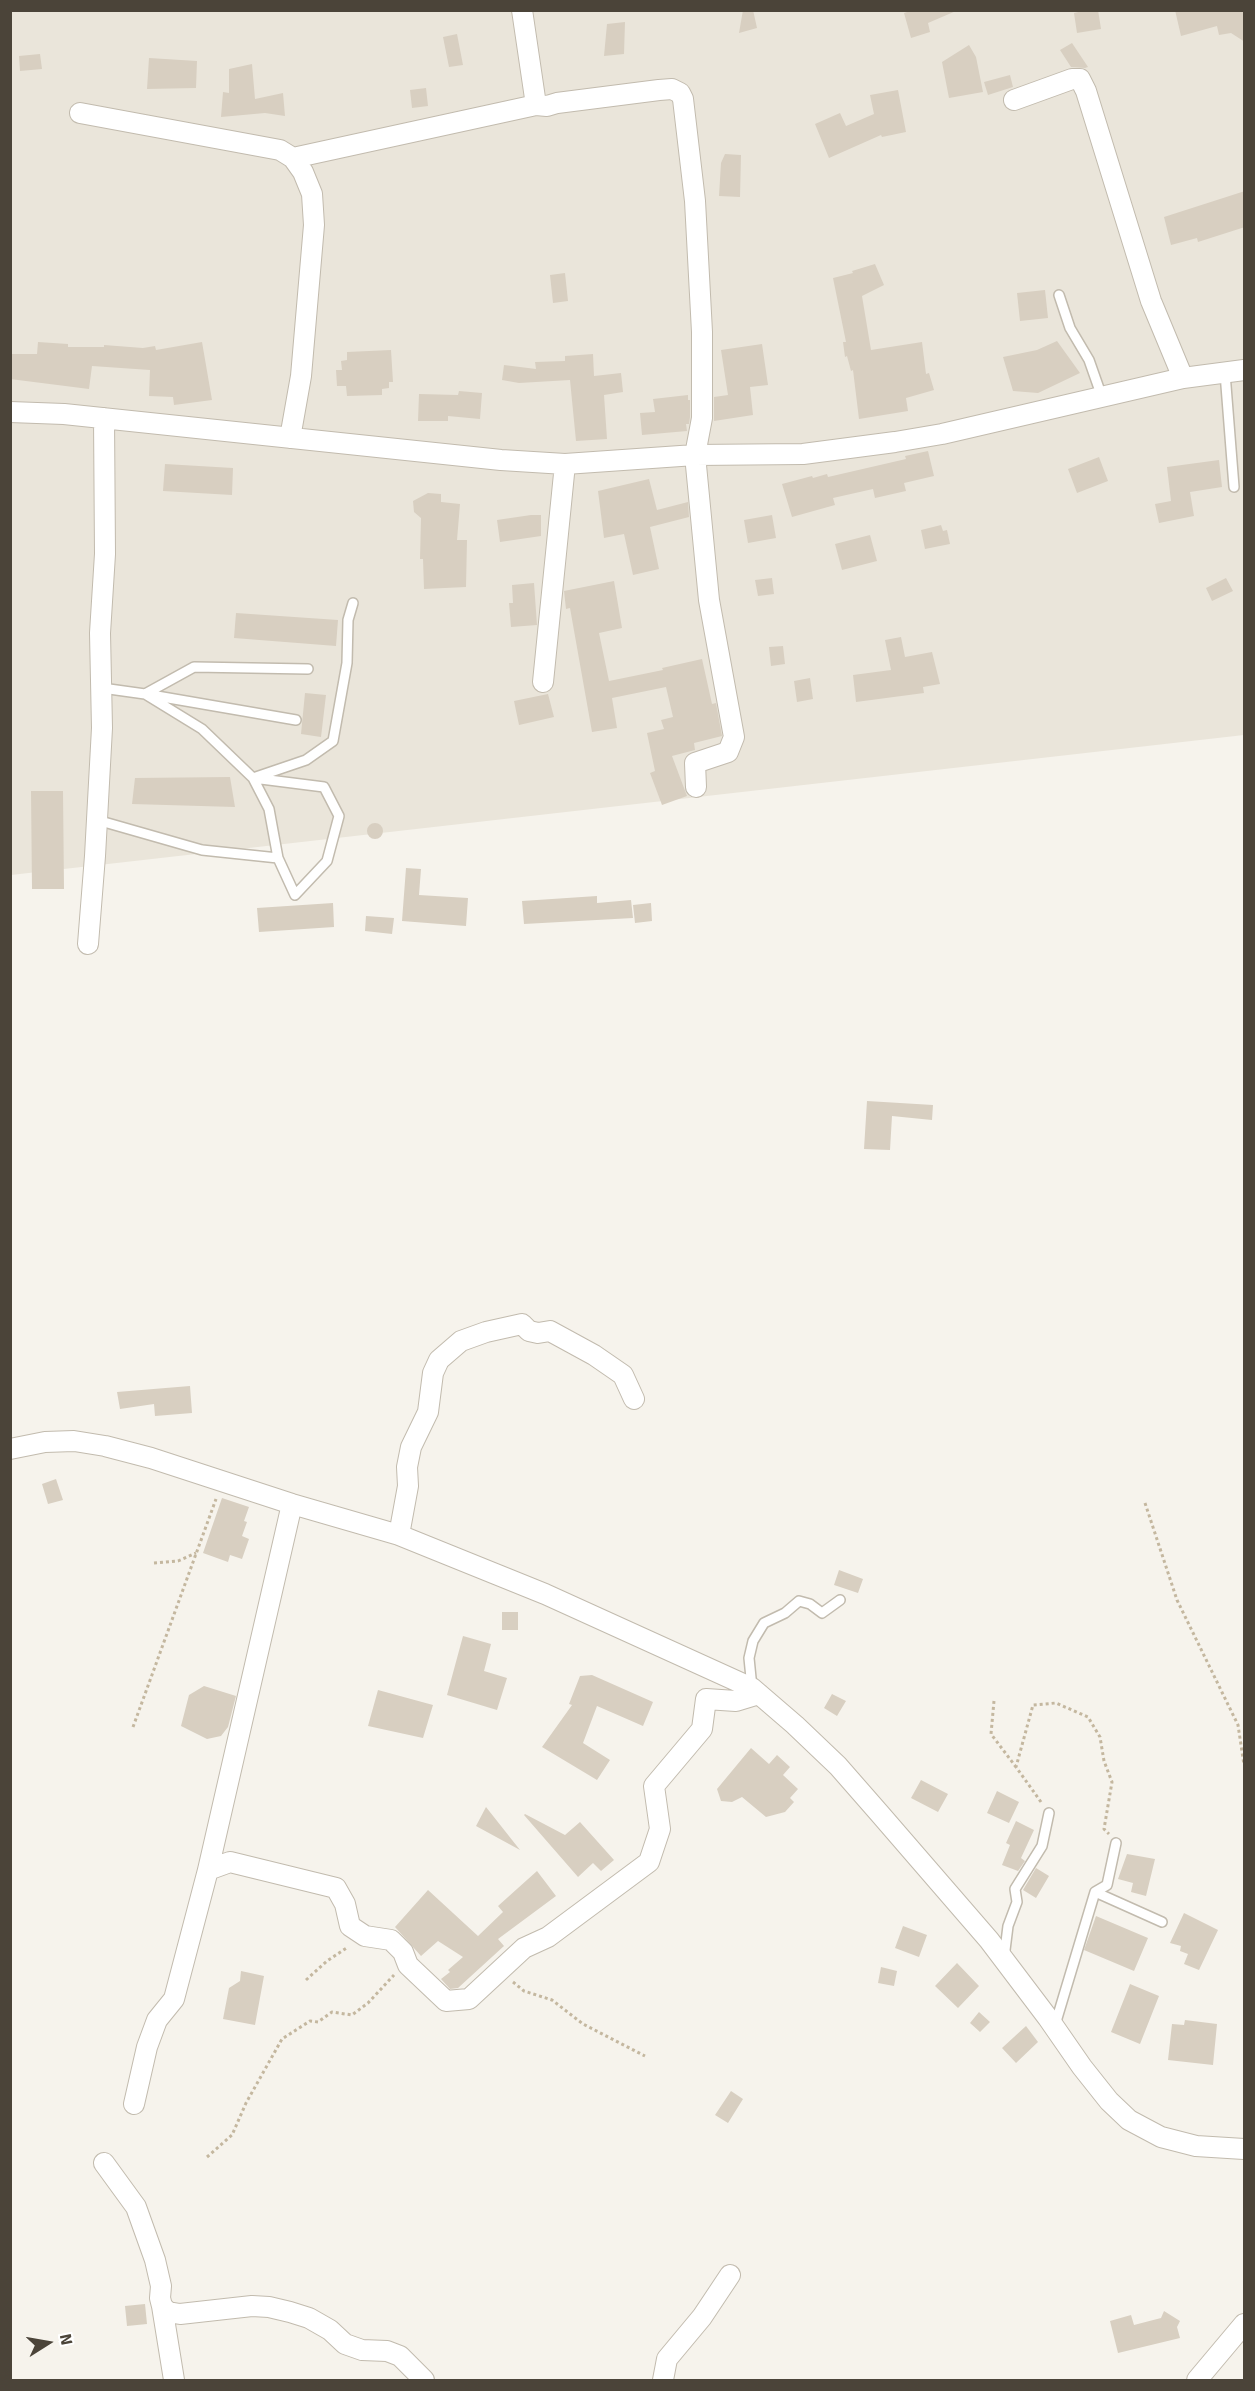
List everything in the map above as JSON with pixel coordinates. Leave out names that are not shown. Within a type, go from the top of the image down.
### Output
[{"type":"street","points":[[522,10],[536,105]]},
{"type":"street","points":[[1014,100],[1072,79],[1080,79],[1086,92],[1150,301],[1183,378]]},
{"type":"street","points":[[293,158],[536,105],[547,106],[659,90],[672,89],[680,93],[683,99],[695,201],[702,332],[702,418],[695,455],[709,600],[734,737],[728,752],[695,763],[696,787]]},
{"type":"street","points":[[80,113],[258,144],[280,150],[293,158],[303,171],[312,194],[314,225],[301,376],[290,438]]},
{"type":"street","points":[[10,412],[64,414],[501,460],[565,464],[695,455],[803,454],[895,442],[942,434],[1183,378],[1245,370]]},
{"type":"street","points":[[88,944],[98,820],[102,688],[100,633],[105,554],[104,418]]},
{"type":"street","points":[[543,682],[565,464]]},
{"type":"street","points":[[399,1535],[408,1486],[409,1457],[419,1427],[428,1412],[434,1373],[439,1360],[461,1341],[486,1332],[522,1324],[529,1331],[538,1333],[550,1331],[594,1355],[623,1375],[634,1400]]},
{"type":"street","points":[[10,1449],[45,1442],[74,1441],[151,1458],[399,1535],[497,1574],[717,1671],[755,1691],[838,1766],[974,1922],[1109,2101],[1129,2120],[1161,2137],[1196,2146],[1245,2149]]},
{"type":"street","points":[[134,2104],[147,2047],[157,2020],[174,1999],[208,1870],[292,1503]]},
{"type":"street","points":[[208,1870],[230,1862],[336,1888],[345,1904],[350,1926],[365,1936],[391,1940],[403,1952],[408,1965],[446,2001],[469,1999],[524,1948],[548,1937],[649,1862],[660,1829],[654,1786],[702,1729],[706,1699],[717,1671]]},
{"type":"street","points":[[706,1699],[736,1701],[755,1691]]},
{"type":"street","points":[[104,2163],[136,2207],[155,2260],[161,2286],[160,2298],[174,2380]]},
{"type":"street","points":[[663,2380],[667,2359],[702,2318],[730,2275]]},
{"type":"street","points":[[162,2306],[168,2312],[180,2314],[252,2306],[290,2312],[309,2318],[330,2330],[345,2343],[362,2350],[387,2351],[400,2356],[424,2380]]},
{"type":"street","points":[[1197,2380],[1245,2324]]},
{"type":"lane","points":[[1059,295],[1070,328],[1089,360],[1102,397]]},
{"type":"lane","points":[[1225,373],[1234,487]]},
{"type":"lane","points":[[253,778],[306,760],[333,741],[347,663],[348,620],[353,603]]},
{"type":"lane","points":[[145,694],[194,667],[308,669]]},
{"type":"lane","points":[[102,688],[296,720]]},
{"type":"lane","points":[[145,694],[202,729],[253,778],[269,809],[278,858],[295,896],[327,861],[339,816],[324,787],[253,778]]},
{"type":"lane","points":[[98,820],[202,850],[278,858]]},
{"type":"lane","points":[[755,1691],[749,1658],[753,1641],[764,1623],[785,1612],[799,1600],[810,1604],[822,1613],[832,1608],[840,1600]]},
{"type":"lane","points":[[1004,1960],[1008,1926],[1017,1902],[1016,1889],[1042,1846],[1049,1813]]},
{"type":"lane","points":[[1055,2028],[1095,1892],[1107,1885],[1116,1843]]},
{"type":"lane","points":[[1095,1892],[1162,1922]]},
{"type":"path","points":[[134,1727],[222,1480]]},
{"type":"path","points":[[1145,1503],[1177,1600],[1238,1725],[1245,1765]]},
{"type":"path","points":[[154,1563],[178,1561],[196,1553]]},
{"type":"path","points":[[994,1701],[991,1734],[1049,1813]]},
{"type":"path","points":[[1016,1767],[1032,1706],[1056,1703],[1088,1718],[1100,1737],[1104,1761],[1112,1782],[1104,1829],[1116,1843]]},
{"type":"path","points":[[306,1980],[327,1961],[365,1936]]},
{"type":"path","points":[[207,2157],[232,2135],[246,2103],[282,2039],[310,2020],[318,2022],[332,2012],[352,2015],[368,2003],[387,1980],[408,1965]]},
{"type":"path","points":[[494,1977],[516,1983],[524,1991],[552,2000],[584,2024],[645,2056]]},
{"type":"shaded area","points":[[10,11],[1244,11],[1244,735],[11,875]]},
{"type":"building","points":[[743,10],[753,10],[757,28],[739,33]]},
{"type":"building","points":[[913,10],[956,11],[928,23],[930,32],[911,38],[904,13]]},
{"type":"building","points":[[1098,10],[1101,29],[1077,33],[1074,13]]},
{"type":"building","points":[[1175,10],[1245,10],[1245,42],[1231,33],[1219,35],[1217,26],[1181,36]]},
{"type":"building","points":[[625,22],[624,54],[604,56],[607,24]]},
{"type":"building","points":[[457,34],[463,65],[449,67],[443,37]]},
{"type":"building","points":[[1072,43],[1088,67],[1071,67],[1060,50]]},
{"type":"building","points":[[969,45],[976,57],[983,92],[949,98],[942,62]]},
{"type":"building","points":[[40,54],[42,69],[20,71],[19,56]]},
{"type":"building","points":[[149,58],[197,61],[196,88],[147,89]]},
{"type":"building","points":[[252,64],[255,99],[283,93],[285,116],[265,113],[221,117],[223,92],[229,93],[229,69]]},
{"type":"building","points":[[1010,75],[1013,87],[988,95],[984,82]]},
{"type":"building","points":[[426,88],[428,106],[412,108],[410,90]]},
{"type":"building","points":[[898,90],[906,132],[882,137],[881,135],[829,158],[815,124],[840,113],[846,126],[874,114],[870,95]]},
{"type":"building","points":[[725,154],[741,155],[740,197],[719,196],[721,163]]},
{"type":"building","points":[[1245,191],[1245,227],[1198,242],[1197,238],[1171,245],[1164,217]]},
{"type":"building","points":[[875,264],[884,285],[862,296],[871,350],[922,342],[926,374],[929,373],[934,390],[906,398],[908,411],[859,419],[853,370],[851,371],[847,356],[845,357],[843,342],[846,342],[833,278]]},
{"type":"building","points":[[565,273],[568,301],[553,303],[550,275]]},
{"type":"building","points":[[1045,290],[1048,318],[1020,321],[1017,293]]},
{"type":"building","points":[[1057,341],[1080,373],[1038,393],[1013,391],[1003,357],[1037,350]]},
{"type":"building","points":[[38,342],[68,344],[68,347],[104,347],[104,345],[143,348],[155,346],[156,350],[202,342],[212,400],[174,405],[173,397],[149,396],[150,370],[92,366],[89,389],[10,379],[10,354],[37,354]]},
{"type":"building","points":[[762,344],[768,385],[750,387],[753,415],[714,421],[714,397],[728,395],[721,350]]},
{"type":"building","points":[[391,350],[393,382],[389,382],[389,388],[382,389],[382,395],[347,396],[346,386],[337,386],[336,370],[342,370],[341,361],[347,360],[347,352]]},
{"type":"building","points":[[593,354],[594,376],[621,373],[623,392],[604,395],[607,439],[576,441],[570,380],[519,383],[502,380],[504,365],[536,369],[535,362],[565,361],[565,356]]},
{"type":"building","points":[[459,391],[482,393],[480,419],[448,416],[448,421],[418,421],[419,394],[458,395]]},
{"type":"building","points":[[688,395],[690,417],[689,424],[686,424],[687,431],[642,435],[640,413],[655,412],[653,399]]},
{"type":"building","points":[[928,451],[934,476],[904,483],[906,491],[875,498],[873,489],[833,498],[835,505],[792,517],[782,484],[812,476],[813,478],[827,474],[828,477],[906,459],[905,456]]},
{"type":"building","points":[[1099,457],[1108,481],[1077,493],[1068,469]]},
{"type":"building","points":[[1219,460],[1222,487],[1190,492],[1194,516],[1159,523],[1155,504],[1171,501],[1167,467]]},
{"type":"building","points":[[165,464],[233,468],[232,495],[163,491]]},
{"type":"building","points":[[649,479],[657,510],[688,502],[689,517],[650,527],[659,569],[633,575],[624,534],[604,538],[598,491]]},
{"type":"building","points":[[428,493],[441,494],[441,502],[460,504],[457,540],[467,540],[466,587],[424,589],[423,559],[420,559],[421,518],[414,512],[413,501]]},
{"type":"building","points":[[541,515],[541,536],[500,542],[497,520]]},
{"type":"building","points":[[772,515],[776,538],[748,543],[744,520]]},
{"type":"building","points":[[941,525],[943,531],[947,530],[950,544],[925,549],[921,530]]},
{"type":"building","points":[[870,535],[877,561],[842,570],[835,544]]},
{"type":"building","points":[[772,578],[774,594],[758,596],[755,580]]},
{"type":"building","points":[[1226,578],[1233,591],[1212,601],[1206,588]]},
{"type":"building","points":[[614,581],[622,628],[599,633],[609,681],[702,659],[712,704],[716,703],[722,736],[694,743],[695,750],[672,756],[687,796],[662,805],[650,773],[655,771],[647,733],[664,729],[661,720],[673,717],[666,687],[612,698],[617,728],[592,732],[570,608],[566,609],[564,591]]},
{"type":"building","points":[[534,583],[537,625],[511,627],[509,603],[513,603],[512,585]]},
{"type":"building","points":[[236,613],[338,620],[336,646],[234,638]]},
{"type":"building","points":[[901,637],[905,657],[932,652],[940,684],[923,687],[924,693],[856,702],[853,675],[891,670],[885,640]]},
{"type":"building","points":[[783,646],[785,664],[771,666],[769,647]]},
{"type":"building","points":[[810,678],[813,699],[797,702],[794,681]]},
{"type":"building","points":[[305,693],[326,695],[321,737],[301,734]]},
{"type":"building","points":[[548,694],[554,717],[519,725],[514,701]]},
{"type":"building","points":[[230,777],[235,807],[132,804],[135,778]]},
{"type":"building","points":[[31,791],[63,791],[64,889],[32,889]]},
{"type":"building","points":[[375,823],[383,831],[375,839],[367,831]]},
{"type":"building","points":[[406,868],[421,869],[419,895],[468,898],[466,926],[402,921]]},
{"type":"building","points":[[597,896],[597,903],[631,900],[633,918],[524,924],[522,901]]},
{"type":"building","points":[[333,903],[334,927],[259,932],[257,908]]},
{"type":"building","points":[[651,903],[652,921],[635,923],[633,905]]},
{"type":"building","points":[[366,916],[394,918],[392,934],[365,931]]},
{"type":"building","points":[[867,1101],[933,1105],[932,1120],[892,1116],[890,1150],[864,1149]]},
{"type":"building","points":[[190,1386],[192,1413],[155,1416],[154,1404],[120,1409],[117,1392]]},
{"type":"building","points":[[56,1479],[63,1500],[48,1504],[42,1484]]},
{"type":"building","points":[[222,1498],[249,1507],[242,1536],[249,1539],[242,1559],[230,1555],[228,1562],[203,1553]]},
{"type":"building","points":[[839,1570],[863,1579],[858,1593],[834,1585]]},
{"type":"building","points":[[502,1612],[518,1612],[518,1630],[502,1630]]},
{"type":"building","points":[[463,1636],[491,1644],[484,1671],[507,1678],[497,1710],[447,1695]]},
{"type":"building","points":[[592,1675],[653,1702],[643,1726],[597,1706],[583,1743],[610,1760],[597,1780],[542,1747],[572,1705],[569,1704],[580,1676]]},
{"type":"building","points":[[204,1686],[236,1696],[228,1727],[221,1736],[207,1739],[181,1726],[189,1695]]},
{"type":"building","points":[[378,1690],[433,1705],[423,1738],[368,1726]]},
{"type":"building","points":[[832,1694],[846,1701],[837,1716],[824,1708]]},
{"type":"building","points":[[751,1748],[769,1764],[777,1755],[790,1767],[783,1775],[798,1789],[790,1798],[794,1802],[785,1812],[766,1817],[742,1797],[732,1802],[721,1801],[717,1789]]},
{"type":"building","points":[[921,1780],[948,1794],[938,1812],[911,1798]]},
{"type":"building","points":[[997,1791],[1019,1802],[1009,1823],[987,1813]]},
{"type":"building","points":[[486,1807],[520,1850],[476,1826]]},
{"type":"building","points":[[525,1814],[565,1835],[580,1822],[614,1860],[601,1871],[593,1863],[578,1877]]},
{"type":"building","points":[[1016,1821],[1034,1830],[1021,1858],[1025,1861],[1018,1871],[1002,1865],[1010,1845],[1006,1843]]},
{"type":"building","points":[[1127,1854],[1155,1859],[1146,1896],[1131,1892],[1133,1883],[1118,1879]]},
{"type":"building","points":[[1036,1868],[1049,1876],[1036,1898],[1023,1890]]},
{"type":"building","points":[[537,1871],[556,1896],[498,1939],[504,1946],[458,1988],[450,1989],[441,1979],[463,1957],[438,1941],[421,1956],[395,1927],[428,1890],[478,1936],[503,1912],[498,1906]]},
{"type":"building","points":[[1184,1913],[1218,1930],[1199,1970],[1184,1964],[1188,1954],[1180,1951],[1181,1946],[1170,1943]]},
{"type":"building","points":[[1096,1916],[1148,1938],[1134,1971],[1084,1950]]},
{"type":"building","points":[[903,1926],[927,1935],[919,1957],[895,1948]]},
{"type":"building","points":[[957,1963],[979,1986],[958,2008],[935,1986]]},
{"type":"building","points":[[881,1967],[897,1971],[894,1986],[878,1983]]},
{"type":"building","points":[[241,1971],[264,1976],[255,2025],[223,2019],[229,1988],[240,1981]]},
{"type":"building","points":[[1130,1984],[1159,1996],[1140,2044],[1111,2032]]},
{"type":"building","points":[[979,2012],[990,2022],[980,2032],[970,2023]]},
{"type":"building","points":[[1185,2020],[1217,2024],[1213,2065],[1168,2060],[1172,2024],[1184,2025]]},
{"type":"building","points":[[1026,2026],[1038,2042],[1016,2063],[1002,2048]]},
{"type":"building","points":[[731,2091],[743,2099],[728,2123],[715,2115]]},
{"type":"building","points":[[145,2304],[147,2324],[127,2326],[125,2306]]},
{"type":"building","points":[[1164,2311],[1180,2321],[1177,2327],[1180,2338],[1118,2353],[1110,2321],[1131,2315],[1134,2325],[1161,2318]]}]
